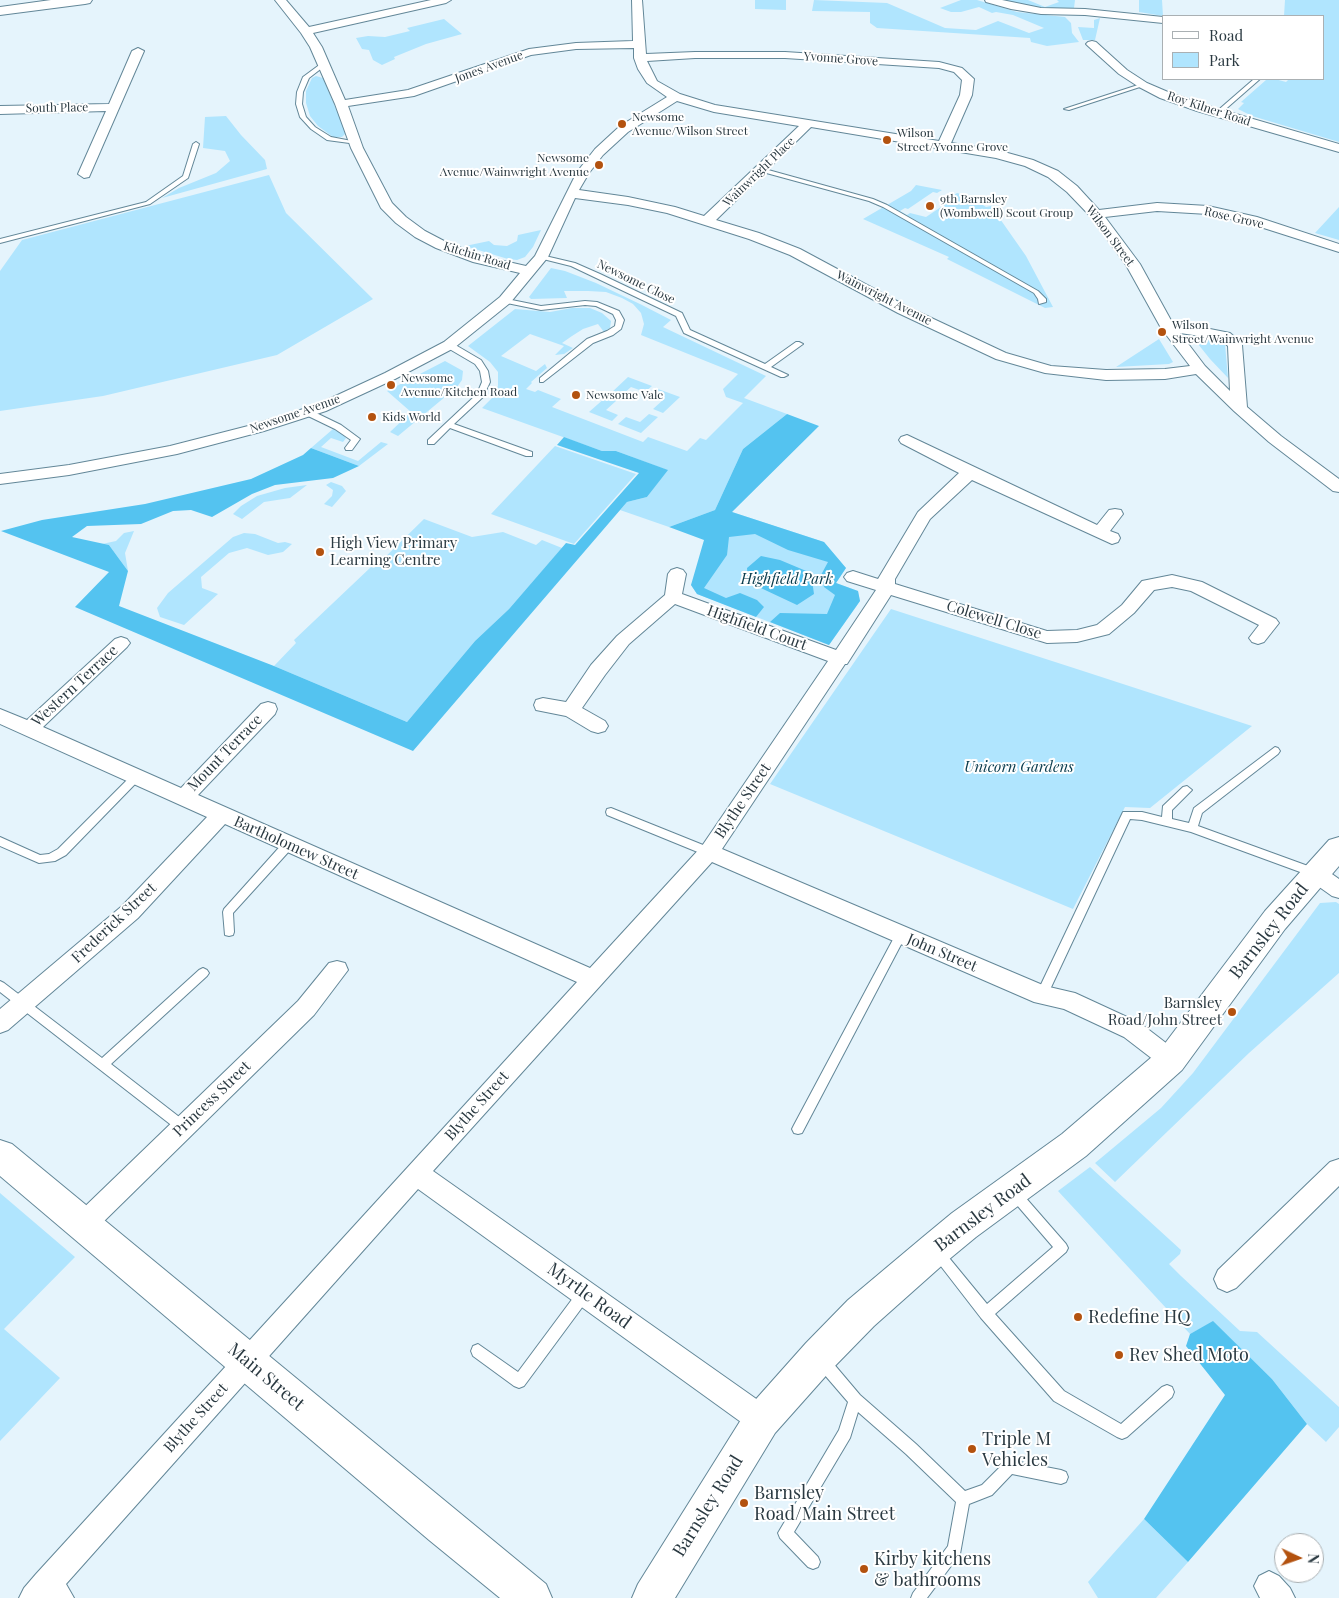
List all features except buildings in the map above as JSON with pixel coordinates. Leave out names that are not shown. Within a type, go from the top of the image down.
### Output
[{"type":"street","points":[[3,28],[12,8],[85,0]]},
{"type":"street","name":"Kitchin Road","points":[[280,0],[306,31],[324,64],[355,143],[386,205],[401,220],[420,234],[454,250],[530,271]]},
{"type":"street","points":[[306,31],[446,0]]},
{"type":"street","name":"Wilson Street","points":[[637,0],[640,58],[644,69],[653,83],[676,97],[714,108],[997,154],[1029,163],[1053,174],[1072,189],[1096,214],[1133,264],[1168,328],[1200,369],[1239,408],[1275,439],[1339,486]]},
{"type":"street","points":[[990,0],[1014,7],[1071,13],[1084,17],[1162,20]]},
{"type":"street","points":[[1084,17],[1086,0]]},
{"type":"street","name":"Jones Avenue","points":[[341,104],[410,93],[529,52],[576,46],[639,44]]},
{"type":"street","name":"Roy Kilner Road","points":[[1092,44],[1111,63],[1143,85],[1164,95],[1339,148]]},
{"type":"street","points":[[84,174],[138,51]]},
{"type":"street","name":"Yvonne Grove","points":[[640,58],[695,55],[786,55],[939,65],[958,70],[968,79],[966,95],[944,144]]},
{"type":"street","name":"Newsome Avenue","points":[[0,479],[69,470],[171,451],[258,428],[321,408],[390,376],[449,345],[505,300],[541,258],[571,193],[583,172],[599,152],[624,129],[655,108],[676,97]]},
{"type":"street","name":"South Place","points":[[0,110],[113,107]]},
{"type":"street","name":"Wainwright Place","points":[[708,220],[809,124]]},
{"type":"street","name":"Wainwright Avenue","points":[[571,193],[628,201],[708,220],[795,252],[903,310],[1002,356],[1050,370],[1106,375],[1165,374],[1200,369]]},
{"type":"street","name":"Rose Grove","points":[[1096,214],[1156,208],[1208,210],[1252,220],[1339,248]]},
{"type":"street","points":[[1168,328],[1225,336],[1235,345],[1239,408]]},
{"type":"street","points":[[907,440],[971,473],[1106,535],[1115,514]]},
{"type":"street","name":"Blythe Street","points":[[46,1593],[248,1361],[416,1173],[709,852],[888,588],[886,579],[924,516],[961,480],[971,473]]},
{"type":"street","points":[[571,710],[598,670],[623,640],[673,597],[677,574]]},
{"type":"street","name":"Colewell Close","points":[[853,578],[1047,637],[1077,636],[1103,630],[1128,609],[1148,585],[1172,581],[1196,586],[1270,623],[1258,638]]},
{"type":"street","name":"Highfield Court","points":[[673,597],[841,659]]},
{"type":"street","name":"Western Terrace","points":[[28,729],[121,643]]},
{"type":"street","points":[[542,705],[571,710],[598,726]]},
{"type":"street","name":"Mount Terrace","points":[[183,798],[268,709]]},
{"type":"street","name":"Bartholomew Street","points":[[0,716],[593,979]]},
{"type":"street","name":"Frederick Street","points":[[0,1023],[130,912],[221,815]]},
{"type":"street","name":"Barnsley Road","points":[[652,1598],[762,1420],[819,1356],[862,1313],[935,1249],[1074,1145],[1171,1060],[1275,920],[1327,881],[1339,848]]},
{"type":"street","name":"John Street","points":[[709,852],[1042,995],[1067,1000],[1132,1030],[1171,1060]]},
{"type":"street","name":"Princess Street","points":[[83,1225],[306,1008],[336,970]]},
{"type":"street","name":"Main Street","points":[[0,1155],[443,1526],[532,1598]]},
{"type":"street","points":[[1227,1279],[1339,1170]]},
{"type":"street","name":"Myrtle Road","points":[[416,1173],[762,1420]]},
{"type":"lane","points":[[324,64],[306,77],[300,92],[299,104],[303,117],[313,128],[329,139],[355,143]]},
{"type":"lane","points":[[1218,112],[1256,80]]},
{"type":"lane","points":[[1067,109],[1143,85]]},
{"type":"lane","points":[[0,241],[148,204],[186,177],[196,144]]},
{"type":"lane","points":[[761,170],[871,200],[954,244],[1036,292],[1042,298],[1042,302]]},
{"type":"lane","name":"Newsome Close","points":[[541,258],[572,264],[598,275],[679,316],[687,330],[699,337],[784,376]]},
{"type":"lane","points":[[505,300],[541,308],[585,303],[597,304],[616,313],[620,320],[618,327],[610,334],[590,342],[543,380]]},
{"type":"lane","points":[[766,367],[799,344]]},
{"type":"lane","points":[[431,442],[480,394],[486,382],[484,371],[478,362],[449,345]]},
{"type":"lane","points":[[307,412],[338,427],[356,439],[349,448]]},
{"type":"lane","points":[[448,426],[529,454]]},
{"type":"lane","points":[[1192,828],[1198,811],[1275,751]]},
{"type":"lane","points":[[0,841],[39,858],[51,858],[62,852],[136,777]]},
{"type":"lane","points":[[1167,823],[1168,809],[1186,790]]},
{"type":"lane","points":[[611,812],[709,852]]},
{"type":"lane","points":[[1042,995],[1127,815],[1142,816],[1192,828],[1327,881]]},
{"type":"lane","points":[[228,932],[228,912],[288,845]]},
{"type":"lane","points":[[798,1129],[902,935]]},
{"type":"lane","points":[[102,1065],[203,973]]},
{"type":"lane","points":[[0,986],[183,1127]]},
{"type":"lane","points":[[986,1313],[1062,1248],[1012,1190]]},
{"type":"lane","points":[[935,1249],[986,1313],[1059,1396],[1122,1432],[1167,1392]]},
{"type":"lane","points":[[478,1351],[519,1381],[584,1293]]},
{"type":"lane","points":[[819,1356],[855,1400],[912,1449],[963,1498]]},
{"type":"lane","points":[[813,1562],[786,1534],[845,1433],[855,1400]]},
{"type":"lane","points":[[963,1498],[987,1490],[1010,1467],[1061,1477]]},
{"type":"lane","points":[[918,1598],[955,1549],[963,1498]]},
{"type":"green space","points":[[755,0],[786,0],[786,10],[755,9]]},
{"type":"green space","points":[[814,0],[887,3],[945,28],[976,30],[998,21],[1029,33],[1044,28],[1013,15],[992,13],[979,7],[961,12],[951,12],[940,8],[961,0],[977,0],[1017,12],[1065,17],[1071,23],[1072,33],[1079,42],[1047,46],[1031,42],[1030,38],[877,28],[870,23],[870,12],[812,11]]},
{"type":"green space","points":[[1003,0],[1028,0],[1045,7],[1059,2],[1057,0],[1075,0],[1074,8],[1062,10],[1025,6]]},
{"type":"green space","points":[[1139,0],[1162,0],[1162,16],[1139,12]]},
{"type":"green space","points":[[1285,0],[1339,0],[1339,142],[1252,116],[1238,109],[1244,103],[1241,102],[1266,80],[1286,82],[1288,80],[1324,80],[1324,15],[1284,15]]},
{"type":"green space","points":[[1100,18],[1095,40],[1083,40],[1078,27],[1094,28],[1094,20]]},
{"type":"green space","points":[[444,19],[462,34],[426,44],[394,57],[395,59],[382,65],[373,60],[369,50],[362,49],[356,38],[368,36],[385,37],[410,31],[407,28]]},
{"type":"green space","points":[[316,76],[323,78],[346,133],[342,137],[333,137],[318,126],[310,116],[306,103],[306,91],[312,78]]},
{"type":"green space","points":[[226,116],[265,160],[267,169],[162,198],[179,188],[216,173],[230,161],[225,151],[203,148],[205,117]]},
{"type":"green space","points":[[269,175],[286,213],[373,299],[277,355],[103,396],[0,411],[0,271],[22,240]]},
{"type":"green space","points":[[916,185],[942,190],[937,193],[933,192],[908,209],[905,208],[900,211],[907,215],[910,213],[926,217],[953,199],[951,197],[957,193],[969,196],[986,207],[991,206],[1026,256],[1053,307],[1045,308],[947,259],[949,257],[863,219],[911,191]]},
{"type":"green space","points":[[1339,207],[1339,240],[1315,233]]},
{"type":"green space","points":[[541,230],[533,247],[525,257],[517,260],[465,246],[489,241],[494,245],[507,246],[517,241],[518,235]]},
{"type":"green space","points":[[551,268],[565,271],[596,283],[642,305],[671,320],[663,327],[766,376],[744,398],[787,414],[743,449],[715,510],[669,527],[620,510],[627,502],[647,497],[667,470],[616,451],[602,451],[482,408],[492,398],[498,386],[498,372],[490,362],[468,346],[515,309],[550,312],[572,308],[590,308],[602,313],[611,321],[610,328],[604,332],[598,324],[583,329],[562,343],[573,348],[564,354],[555,355],[564,346],[530,334],[501,356],[536,371],[545,364],[547,368],[526,389],[535,392],[538,390],[561,399],[552,407],[643,442],[648,437],[687,451],[700,438],[706,440],[743,403],[726,397],[723,389],[738,374],[641,335],[644,324],[641,313],[633,304],[622,298],[606,292],[564,291],[567,298],[531,299],[529,297]]},
{"type":"green space","points":[[1194,333],[1201,338],[1218,340],[1225,344],[1228,378],[1190,334]]},
{"type":"green space","points":[[1159,339],[1173,362],[1169,364],[1116,367]]},
{"type":"green space","points":[[445,361],[463,371],[462,380],[457,387],[398,436],[390,432],[411,412],[387,391]]},
{"type":"green space","points":[[628,377],[652,386],[645,392],[631,387],[621,396],[611,393]]},
{"type":"green space","points":[[658,389],[680,397],[663,413],[653,409],[664,399],[653,394]]},
{"type":"green space","points":[[606,397],[616,401],[606,410],[618,415],[612,421],[589,412]]},
{"type":"green space","points":[[649,414],[658,417],[641,433],[618,424],[626,417],[640,422]]},
{"type":"green space","points":[[787,414],[819,426],[732,512],[824,542],[846,568],[836,583],[858,591],[860,601],[829,645],[770,622],[780,613],[827,614],[835,595],[824,587],[821,575],[828,562],[788,550],[755,534],[729,537],[727,555],[704,588],[726,598],[740,593],[757,600],[764,607],[756,617],[697,594],[691,585],[704,540],[669,527],[715,510],[743,449]]},
{"type":"green space","points":[[333,429],[346,438],[343,442],[331,438],[321,447],[358,461],[381,442],[388,444],[359,466],[311,448]]},
{"type":"green space","points":[[564,437],[602,451],[616,451],[668,470],[647,497],[627,502],[413,751],[75,607],[109,572],[1,531],[42,520],[145,504],[251,479],[303,455],[311,448],[359,466],[333,478],[275,485],[252,494],[212,517],[191,510],[173,511],[141,524],[87,526],[72,537],[109,545],[128,571],[119,606],[274,666],[407,722],[475,641],[509,609],[566,543],[575,545],[639,473],[557,445]]},
{"type":"green space","points":[[555,446],[636,474],[574,544],[491,514]]},
{"type":"green space","points":[[331,482],[342,486],[346,491],[332,507],[324,504],[332,496],[333,490],[326,485]]},
{"type":"green space","points":[[307,485],[290,498],[264,502],[242,519],[233,514],[241,506],[257,496],[285,488]]},
{"type":"green space","name":"Highfield Park","points":[[732,512],[824,542],[846,568],[836,583],[858,591],[860,601],[829,645],[697,594],[691,585]]},
{"type":"green space","points":[[424,519],[472,537],[503,532],[536,545],[542,540],[562,548],[509,609],[475,641],[407,722],[274,666],[296,643],[294,640],[371,567],[374,568]]},
{"type":"green space","points":[[134,531],[125,553],[128,571],[109,545],[102,544],[116,541],[124,533]]},
{"type":"green space","points":[[244,533],[255,534],[278,543],[292,544],[283,552],[268,555],[247,548],[229,553],[201,577],[202,588],[218,594],[184,625],[160,617],[157,608],[168,593],[233,537]]},
{"type":"green space","points":[[761,556],[780,560],[811,573],[814,594],[797,605],[748,582],[747,568]]},
{"type":"green space","name":"Unicorn Gardens","points":[[891,609],[1252,726],[1150,808],[1125,807],[1073,909],[770,784]]},
{"type":"green space","points":[[1336,902],[1339,904],[1339,973],[1249,1053],[1115,1182],[1095,1163],[1161,1108],[1193,1073],[1320,903]]},
{"type":"green space","points":[[1090,1167],[1181,1250],[1180,1254],[1169,1264],[1181,1276],[1240,1331],[1257,1332],[1339,1407],[1339,1427],[1326,1442],[1307,1424],[1272,1379],[1213,1322],[1190,1334],[1058,1191]]},
{"type":"green space","points":[[0,1193],[75,1257],[4,1329],[60,1378],[0,1441]]},
{"type":"green space","points":[[1213,1321],[1272,1379],[1307,1424],[1188,1562],[1144,1519],[1225,1395],[1186,1346],[1190,1334]]},
{"type":"green space","points":[[1144,1519],[1188,1562],[1156,1598],[1098,1598],[1088,1582]]},
{"type":"place","name":"Newsome Avenue/Wilson Street","points":[[622,124]]},
{"type":"place","name":"Wilson Street/Yvonne Grove","points":[[887,140]]},
{"type":"place","name":"Newsome Avenue/Wainwright Avenue","points":[[599,165]]},
{"type":"place","name":"9th Barnsley (Wombwell) Scout Group","points":[[930,206]]},
{"type":"place","name":"Wilson Street/Wainwright Avenue","points":[[1162,332]]},
{"type":"place","name":"Newsome Avenue/Kitchen Road","points":[[391,385]]},
{"type":"place","name":"Newsome Vale","points":[[576,395]]},
{"type":"place","name":"Kids World","points":[[372,417]]},
{"type":"place","name":"High View Primary Learning Centre","points":[[320,552]]},
{"type":"place","name":"Barnsley Road/John Street","points":[[1232,1012]]},
{"type":"place","name":"Redefine HQ","points":[[1078,1317]]},
{"type":"place","name":"Rev Shed Moto","points":[[1119,1355]]},
{"type":"place","name":"Triple M Vehicles","points":[[972,1449]]},
{"type":"place","name":"Barnsley Road/Main Street","points":[[744,1503]]},
{"type":"place","name":"Kirby kitchens & bathrooms","points":[[864,1569]]}]
